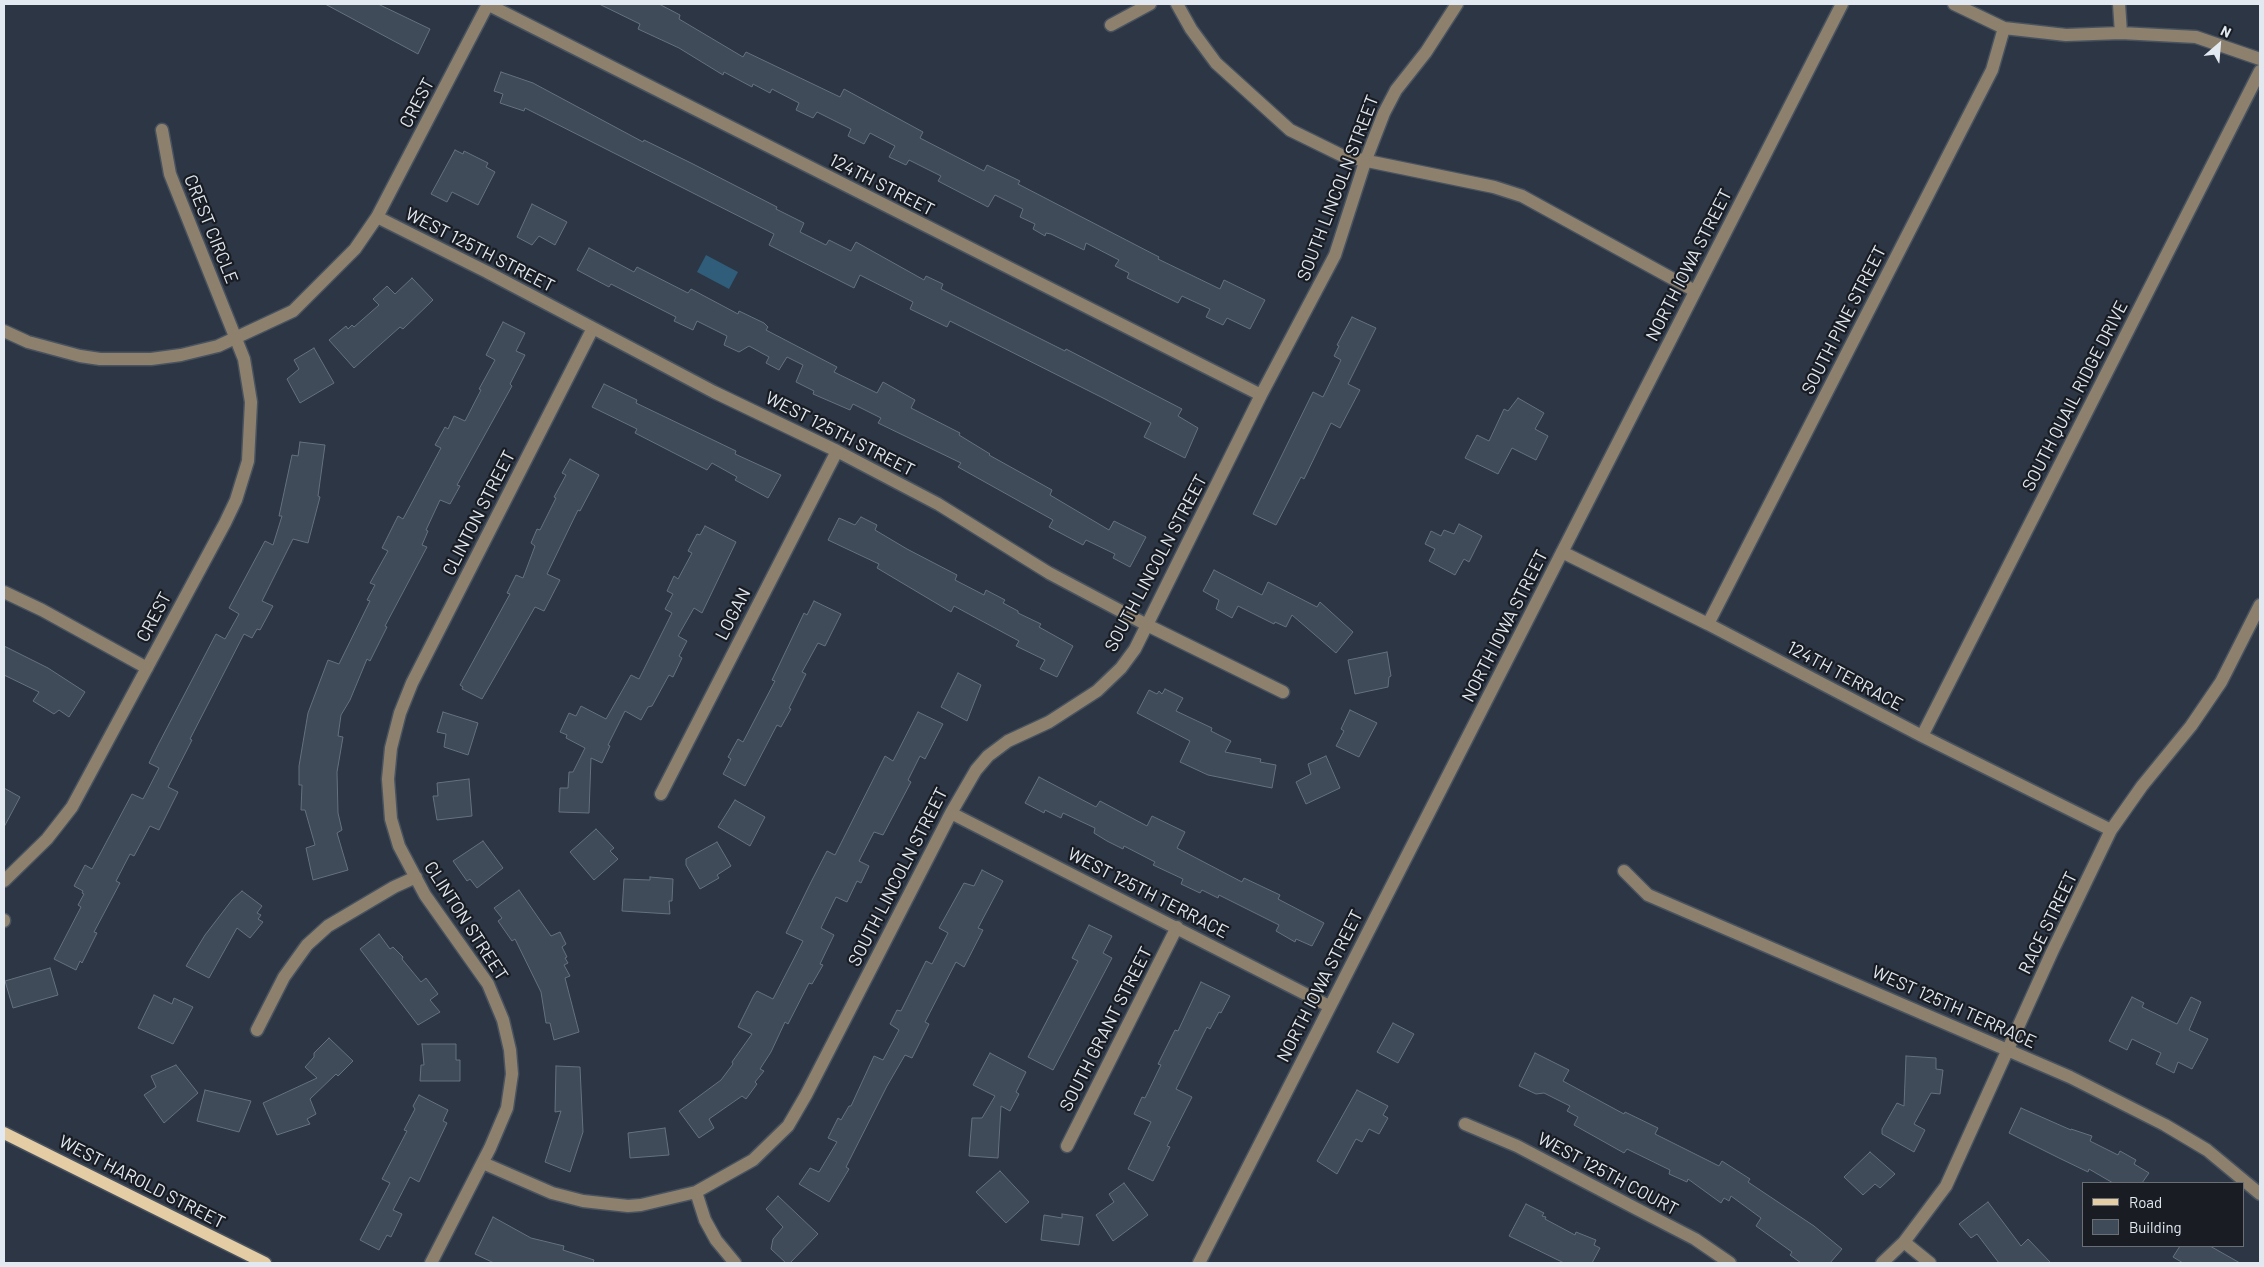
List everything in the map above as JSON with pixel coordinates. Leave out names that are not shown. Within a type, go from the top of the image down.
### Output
[{"type":"main road","name":"WEST HAROLD STREET","points":[[4,1132],[265,1263]]},
{"type":"street","name":"CREST","points":[[4,880],[46,839],[72,807],[236,500],[248,461],[251,402],[244,359],[236,339],[293,311],[355,249],[377,217],[488,4]]},
{"type":"street","name":"124TH STREET","points":[[488,4],[1260,396]]},
{"type":"street","points":[[1111,25],[1150,4]]},
{"type":"street","points":[[1176,4],[1191,30],[1216,63],[1290,130],[1343,156],[1494,187],[1522,196],[1695,291]]},
{"type":"street","name":"SOUTH LINCOLN STREET","points":[[483,1163],[552,1193],[583,1201],[628,1206],[696,1192],[753,1160],[788,1126],[806,1096],[951,813],[976,770],[988,756],[1017,736],[1073,709],[1097,691],[1121,668],[1135,649],[1260,396],[1335,255],[1365,162],[1384,113],[1396,90],[1426,52],[1457,4]]},
{"type":"street","name":"NORTH IOWA STREET","points":[[1199,1263],[1842,4]]},
{"type":"street","points":[[1954,4],[2004,28],[2066,35],[2121,34],[2196,37],[2260,59]]},
{"type":"street","points":[[2119,4],[2121,34]]},
{"type":"street","name":"SOUTH PINE STREET","points":[[1708,624],[1992,70],[2004,28]]},
{"type":"street","name":"SOUTH QUAIL RIDGE DRIVE","points":[[1922,736],[2260,71]]},
{"type":"street","name":"CREST CIRCLE","points":[[162,130],[170,174],[236,339]]},
{"type":"street","name":"WEST 125TH STREET","points":[[377,217],[487,272],[714,392],[837,451],[938,504],[1049,573],[1147,625],[1283,692]]},
{"type":"street","name":"CLINTON STREET","points":[[431,1263],[483,1163],[507,1108],[512,1074],[510,1050],[503,1020],[488,984],[425,895],[399,846],[391,820],[388,779],[390,748],[412,683],[593,328]]},
{"type":"street","points":[[4,331],[28,342],[54,350],[100,359],[151,359],[181,355],[218,346],[236,339]]},
{"type":"street","name":"LOGAN","points":[[661,794],[837,451]]},
{"type":"street","name":"124TH TERRACE","points":[[1562,552],[1708,624],[1922,736],[2111,830]]},
{"type":"street","points":[[4,592],[42,610],[147,668]]},
{"type":"street","name":"RACE STREET","points":[[1882,1263],[1904,1242],[1946,1186],[2052,952],[2111,830],[2142,786],[2192,726],[2221,682],[2260,605]]},
{"type":"street","name":"WEST 125TH TERRACE","points":[[951,813],[1329,1006]]},
{"type":"street","name":"WEST 125TH TERRACE","points":[[1624,871],[1648,895],[2070,1077],[2165,1125],[2207,1150],[2260,1194]]},
{"type":"street","points":[[257,1030],[284,977],[307,945],[328,926],[394,887],[416,877]]},
{"type":"street","name":"SOUTH GRANT STREET","points":[[1067,1146],[1176,927]]},
{"type":"street","name":"WEST 125TH COURT","points":[[1465,1124],[1517,1146],[1636,1208],[1695,1239],[1730,1263]]},
{"type":"street","points":[[696,1192],[705,1220],[716,1240],[736,1263]]},
{"type":"street","points":[[1904,1242],[1930,1263]]},
{"type":"water","points":[[706,255],[738,272],[729,289],[697,272]]},
{"type":"building","points":[[325,4],[378,4],[430,29],[418,54]]},
{"type":"building","points":[[599,4],[659,4],[680,15],[679,19],[743,57],[746,52],[840,97],[844,89],[923,132],[920,138],[984,171],[987,165],[1020,181],[1018,184],[1159,257],[1158,259],[1220,289],[1224,280],[1265,300],[1250,329],[1227,318],[1223,325],[1206,317],[1210,309],[1182,296],[1178,303],[1127,278],[1129,273],[1115,266],[1119,260],[1086,243],[1084,250],[1051,234],[1046,233],[1045,236],[1033,229],[1035,224],[1020,217],[1023,209],[995,195],[988,207],[938,181],[941,176],[909,160],[906,165],[889,157],[895,146],[870,133],[864,144],[848,136],[851,129],[817,112],[813,118],[796,110],[799,103],[772,89],[770,93],[753,84],[752,87],[724,72],[723,75],[679,48],[638,29],[640,24]]},
{"type":"building","points":[[501,72],[533,83],[643,142],[644,140],[777,207],[776,209],[804,223],[800,232],[826,245],[829,240],[851,251],[856,242],[924,280],[926,276],[943,284],[941,289],[1065,351],[1066,349],[1182,409],[1178,416],[1198,428],[1185,458],[1144,437],[1151,423],[1105,399],[950,321],[947,327],[910,309],[913,302],[860,275],[854,288],[769,245],[774,234],[525,108],[524,111],[500,103],[503,94],[494,91]]},
{"type":"building","points":[[455,150],[463,154],[464,151],[488,163],[486,167],[495,172],[478,205],[452,192],[447,202],[431,194]]},
{"type":"building","points":[[532,204],[567,222],[555,245],[539,236],[532,245],[517,237]]},
{"type":"building","points":[[589,248],[634,272],[637,267],[688,293],[691,289],[738,314],[739,311],[764,323],[768,327],[766,330],[837,367],[834,372],[877,393],[883,382],[915,400],[911,408],[960,433],[959,435],[989,455],[1052,490],[1050,495],[1109,530],[1114,521],[1146,537],[1130,567],[1113,558],[1115,554],[1086,540],[1083,545],[1049,527],[1053,520],[958,467],[961,463],[878,423],[881,418],[853,404],[850,410],[813,394],[814,391],[796,382],[803,365],[787,357],[779,370],[766,363],[769,357],[749,346],[739,352],[724,345],[727,336],[697,321],[693,330],[674,321],[676,317],[611,284],[609,287],[577,270]]},
{"type":"building","points":[[412,278],[433,300],[403,329],[400,327],[354,368],[329,340],[346,326],[348,329],[352,325],[354,327],[379,305],[373,299],[387,286],[395,294]]},
{"type":"building","points":[[1352,317],[1376,328],[1348,384],[1360,390],[1340,428],[1331,423],[1304,479],[1301,477],[1276,525],[1253,514],[1313,392],[1323,397],[1341,360],[1334,356],[1339,346],[1337,345]]},
{"type":"building","points":[[503,322],[525,333],[516,351],[525,355],[510,384],[512,386],[457,485],[460,486],[450,504],[440,500],[426,530],[428,531],[422,545],[427,547],[385,626],[387,627],[370,661],[367,659],[350,700],[341,715],[338,736],[343,737],[337,772],[338,813],[342,830],[337,833],[348,870],[313,880],[306,848],[315,845],[305,810],[301,810],[302,785],[299,785],[299,766],[308,713],[328,660],[339,664],[370,601],[367,600],[375,585],[370,583],[388,551],[382,548],[398,516],[403,519],[441,448],[435,445],[445,427],[448,429],[454,416],[465,421],[481,390],[479,389],[495,360],[486,355]]},
{"type":"building","points":[[314,348],[334,383],[300,403],[287,379],[299,369],[294,360]]},
{"type":"building","points":[[604,384],[637,400],[636,403],[736,451],[735,454],[781,475],[768,498],[735,480],[737,477],[712,463],[707,470],[635,433],[637,429],[592,407]]},
{"type":"building","points":[[1518,398],[1544,413],[1535,429],[1548,436],[1536,460],[1512,448],[1498,474],[1465,458],[1477,435],[1489,441],[1504,409],[1508,411]]},
{"type":"building","points":[[300,442],[325,445],[318,496],[320,497],[308,543],[293,539],[262,601],[273,606],[260,630],[257,629],[252,638],[244,634],[190,739],[192,740],[168,787],[178,792],[159,830],[150,826],[134,856],[130,854],[116,881],[120,883],[94,932],[97,933],[82,963],[80,961],[76,970],[54,959],[81,907],[78,905],[84,894],[82,893],[83,891],[74,886],[85,865],[92,869],[132,794],[143,799],[159,768],[149,763],[158,745],[216,634],[225,639],[239,614],[229,608],[265,541],[273,545],[282,516],[279,516],[292,455],[298,456]]},
{"type":"building","points":[[570,459],[599,475],[580,511],[578,510],[547,574],[560,580],[544,611],[535,607],[482,699],[462,689],[463,687],[460,685],[510,594],[507,593],[516,575],[523,578],[535,546],[531,543],[537,529],[540,530],[556,498],[554,497],[566,475],[562,473]]},
{"type":"building","points":[[861,517],[877,525],[875,530],[957,575],[955,580],[984,595],[986,590],[1005,600],[1003,603],[1041,624],[1039,627],[1073,646],[1057,677],[1040,669],[1045,660],[1016,646],[1019,641],[954,606],[951,612],[877,568],[879,564],[828,540],[839,518],[855,525]]},
{"type":"building","points":[[1459,524],[1482,536],[1469,562],[1464,559],[1455,575],[1429,561],[1435,549],[1425,544],[1431,531],[1441,536],[1444,530],[1454,534]]},
{"type":"building","points":[[705,526],[736,542],[702,613],[694,608],[678,636],[687,641],[679,656],[682,658],[673,677],[669,675],[652,706],[648,707],[641,720],[625,711],[608,745],[610,746],[602,763],[591,758],[589,813],[559,812],[560,788],[568,788],[569,772],[573,772],[585,748],[566,738],[567,735],[560,732],[569,713],[576,716],[581,706],[606,719],[631,675],[639,679],[672,613],[665,609],[673,594],[667,591],[674,576],[678,579],[692,553],[688,551],[697,534],[700,535]]},
{"type":"building","points":[[1214,570],[1262,595],[1268,582],[1317,607],[1320,602],[1353,632],[1336,653],[1292,615],[1286,627],[1275,622],[1274,624],[1238,606],[1232,618],[1216,609],[1219,600],[1203,591]]},
{"type":"building","points":[[814,601],[841,614],[825,646],[818,643],[802,672],[806,674],[789,708],[791,709],[781,727],[777,725],[745,786],[723,774],[731,759],[728,757],[738,739],[743,742],[775,681],[772,680],[804,613],[807,615]]},
{"type":"building","points":[[4,646],[48,668],[85,692],[69,717],[59,710],[54,714],[33,701],[39,692],[4,675]]},
{"type":"building","points":[[1387,652],[1391,676],[1389,677],[1388,687],[1355,694],[1348,660]]},
{"type":"building","points":[[958,673],[981,685],[967,721],[941,707]]},
{"type":"building","points":[[1165,689],[1183,698],[1176,711],[1212,728],[1211,731],[1231,741],[1225,752],[1261,759],[1260,762],[1276,765],[1272,788],[1208,775],[1180,762],[1190,741],[1137,713],[1149,690],[1157,694],[1159,691],[1162,694]]},
{"type":"building","points":[[1350,710],[1377,723],[1359,757],[1336,746],[1344,731],[1341,729]]},
{"type":"building","points":[[443,712],[478,723],[468,755],[444,747],[446,734],[437,732]]},
{"type":"building","points":[[918,712],[943,724],[925,759],[920,756],[908,780],[911,782],[883,835],[874,832],[859,861],[869,866],[861,883],[857,881],[847,902],[836,897],[821,928],[834,935],[820,964],[823,965],[812,984],[809,983],[788,1024],[785,1022],[771,1052],[760,1069],[764,1071],[755,1082],[757,1084],[746,1099],[742,1096],[709,1119],[714,1128],[699,1138],[679,1111],[721,1080],[733,1064],[732,1062],[752,1034],[738,1027],[757,991],[773,999],[803,941],[786,933],[811,882],[827,851],[835,855],[885,756],[893,761]]},
{"type":"building","points":[[1326,756],[1340,788],[1306,804],[1296,782],[1311,774],[1308,764]]},
{"type":"building","points":[[1039,777],[1096,807],[1100,801],[1147,826],[1152,816],[1185,832],[1177,848],[1242,882],[1244,878],[1280,895],[1278,899],[1324,923],[1312,946],[1296,939],[1295,942],[1276,931],[1279,925],[1219,895],[1218,898],[1202,890],[1200,893],[1181,884],[1183,879],[1153,865],[1155,862],[1124,846],[1123,849],[1107,841],[1094,833],[1095,828],[1063,813],[1061,818],[1045,810],[1044,813],[1025,803]]},
{"type":"building","points":[[469,779],[472,816],[437,820],[433,796],[438,796],[437,783]]},
{"type":"building","points":[[4,788],[20,797],[4,827]]},
{"type":"building","points":[[735,800],[765,817],[750,846],[718,827]]},
{"type":"building","points":[[596,829],[614,848],[610,851],[618,859],[594,880],[570,852]]},
{"type":"building","points":[[483,841],[503,868],[477,888],[470,879],[467,881],[453,861]]},
{"type":"building","points":[[717,842],[731,866],[717,875],[719,878],[700,889],[686,865],[686,859]]},
{"type":"building","points":[[982,870],[1003,881],[978,928],[983,930],[964,967],[956,962],[925,1022],[929,1024],[912,1058],[905,1055],[887,1086],[846,1167],[849,1169],[829,1202],[799,1184],[810,1168],[819,1172],[837,1142],[828,1138],[838,1118],[841,1120],[849,1106],[851,1106],[874,1056],[883,1060],[899,1030],[890,1024],[897,1010],[901,1011],[926,961],[932,964],[948,933],[939,928],[964,883],[974,886]]},
{"type":"building","points":[[650,877],[673,879],[672,901],[669,901],[670,914],[622,911],[624,879],[650,880]]},
{"type":"building","points":[[519,890],[551,936],[560,932],[566,944],[562,947],[568,963],[564,965],[570,976],[565,978],[579,1032],[554,1040],[550,1023],[546,1023],[541,992],[515,939],[512,941],[498,921],[502,918],[494,908]]},
{"type":"building","points":[[242,891],[262,906],[257,913],[261,915],[258,919],[263,922],[250,938],[237,928],[209,978],[186,966],[205,935],[232,900]]},
{"type":"building","points":[[1089,925],[1112,936],[1103,953],[1112,958],[1053,1070],[1028,1057],[1078,961],[1072,958]]},
{"type":"building","points":[[379,934],[390,949],[393,947],[403,957],[402,959],[421,982],[426,978],[438,994],[430,1000],[440,1012],[418,1025],[360,949]]},
{"type":"building","points":[[50,968],[58,995],[13,1008],[5,981]]},
{"type":"building","points":[[1201,982],[1230,996],[1210,1029],[1207,1027],[1176,1089],[1192,1097],[1167,1146],[1170,1147],[1153,1181],[1128,1169],[1151,1122],[1134,1114],[1142,1097],[1145,1098],[1161,1065],[1158,1064],[1175,1030],[1178,1031]]},
{"type":"building","points":[[154,995],[172,1004],[174,998],[193,1007],[173,1044],[138,1028]]},
{"type":"building","points":[[2132,997],[2144,1003],[2142,1007],[2177,1024],[2191,997],[2201,1002],[2189,1030],[2208,1039],[2192,1069],[2178,1062],[2174,1073],[2156,1064],[2161,1053],[2132,1039],[2127,1050],[2109,1041]]},
{"type":"building","points":[[1393,1023],[1414,1034],[1398,1063],[1377,1052]]},
{"type":"building","points":[[329,1038],[353,1061],[338,1076],[336,1074],[310,1099],[316,1114],[307,1119],[310,1124],[277,1135],[263,1103],[317,1078],[305,1067],[314,1057],[314,1053]]},
{"type":"building","points":[[422,1044],[456,1044],[456,1060],[460,1060],[460,1081],[420,1081],[421,1065],[424,1065]]},
{"type":"building","points":[[990,1053],[1026,1072],[1016,1092],[1019,1094],[1010,1111],[1001,1106],[998,1158],[969,1156],[972,1118],[982,1118],[995,1096],[973,1085]]},
{"type":"building","points":[[1535,1053],[1569,1070],[1563,1081],[1624,1114],[1625,1112],[1658,1128],[1655,1134],[1719,1166],[1722,1161],[1750,1179],[1748,1182],[1814,1226],[1842,1249],[1830,1263],[1801,1263],[1790,1255],[1792,1252],[1756,1226],[1761,1218],[1731,1196],[1729,1201],[1724,1198],[1721,1203],[1688,1179],[1687,1182],[1669,1174],[1670,1170],[1627,1149],[1624,1153],[1574,1125],[1578,1117],[1567,1111],[1570,1106],[1544,1093],[1536,1094],[1519,1086]]},
{"type":"building","points":[[1906,1056],[1936,1058],[1936,1069],[1943,1070],[1940,1094],[1931,1093],[1914,1124],[1925,1130],[1914,1152],[1882,1134],[1882,1129],[1897,1103],[1904,1106]]},
{"type":"building","points":[[176,1065],[198,1093],[164,1123],[144,1095],[156,1087],[151,1076]]},
{"type":"building","points":[[556,1066],[580,1067],[583,1132],[570,1172],[545,1162],[561,1111],[555,1112]]},
{"type":"building","points":[[205,1090],[251,1101],[239,1132],[197,1121]]},
{"type":"building","points":[[1357,1090],[1388,1106],[1383,1115],[1388,1118],[1379,1134],[1369,1129],[1362,1142],[1356,1139],[1337,1174],[1317,1161]]},
{"type":"building","points":[[419,1095],[448,1110],[443,1121],[447,1123],[419,1182],[410,1177],[393,1210],[402,1214],[391,1237],[387,1235],[379,1250],[360,1240],[390,1183],[382,1179],[407,1131],[404,1130],[415,1109],[413,1106]]},
{"type":"building","points":[[2021,1108],[2071,1130],[2092,1136],[2090,1141],[2118,1155],[2120,1151],[2136,1160],[2134,1164],[2149,1173],[2143,1182],[2111,1182],[2089,1169],[2088,1172],[2009,1133]]},
{"type":"building","points":[[665,1128],[669,1155],[630,1158],[628,1133]]},
{"type":"building","points":[[1870,1152],[1895,1174],[1880,1188],[1875,1184],[1863,1195],[1844,1177]]},
{"type":"building","points":[[1000,1171],[1029,1202],[1006,1223],[976,1192]]},
{"type":"building","points":[[1124,1183],[1148,1215],[1113,1241],[1096,1215],[1114,1202],[1109,1194]]},
{"type":"building","points":[[778,1196],[818,1234],[790,1263],[786,1263],[771,1249],[773,1239],[783,1227],[766,1209]]},
{"type":"building","points":[[1988,1202],[2021,1246],[2028,1239],[2051,1263],[1999,1263],[1977,1234],[1971,1238],[1959,1224]]},
{"type":"building","points":[[1526,1204],[1544,1213],[1542,1216],[1546,1217],[1545,1219],[1575,1235],[1576,1232],[1596,1240],[1594,1245],[1600,1248],[1592,1263],[1564,1263],[1509,1236]]},
{"type":"building","points":[[1062,1214],[1083,1217],[1079,1245],[1041,1240],[1044,1215],[1062,1218]]},
{"type":"building","points":[[493,1217],[531,1238],[564,1246],[563,1250],[594,1260],[593,1263],[494,1263],[475,1254]]},
{"type":"building","points":[[2179,1247],[2212,1247],[2240,1263],[2183,1263],[2173,1257]]}]
